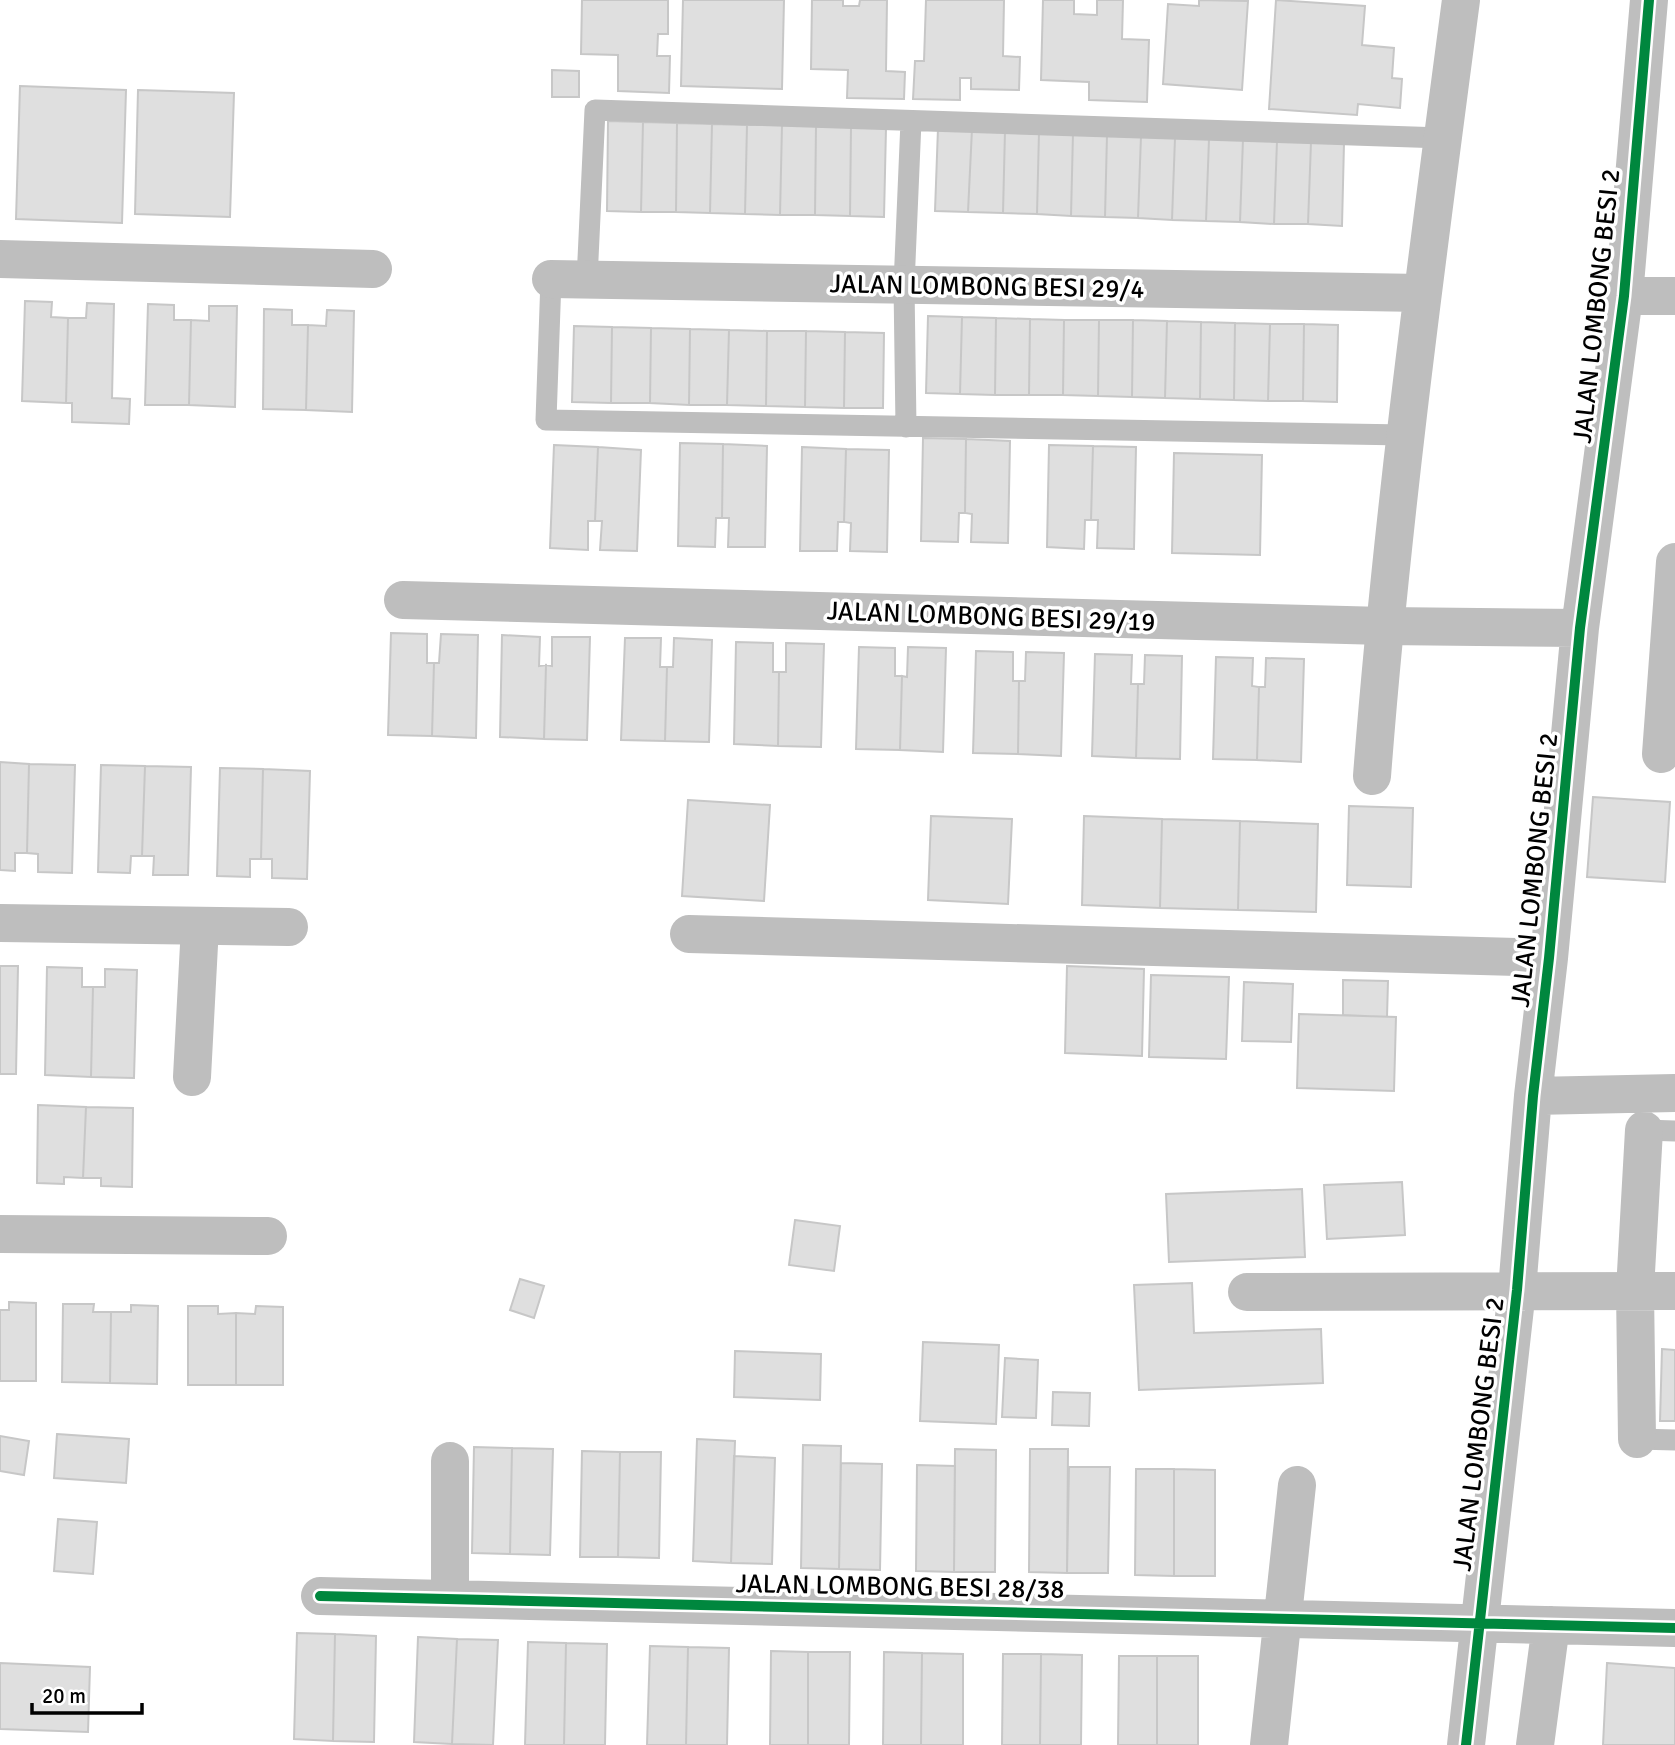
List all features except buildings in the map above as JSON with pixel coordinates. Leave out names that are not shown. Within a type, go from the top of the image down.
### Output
[{"type":"street","points":[[1372,776],[1384,626],[1422,293],[1461,0]]},
{"type":"street","name":"JALAN LOMBONG BESI 2","points":[[1466,1745],[1517,1290],[1533,1096],[1549,958],[1580,628],[1624,296],[1649,0]]},
{"type":"street","points":[[0,259],[373,269]]},
{"type":"street","name":"JALAN LOMBONG BESI 29/4","points":[[569,279],[1422,293]]},
{"type":"street","points":[[1624,296],[1675,296]]},
{"type":"street","points":[[1661,754],[1675,562]]},
{"type":"street","name":"JALAN LOMBONG BESI 29/19","points":[[403,600],[1384,626],[1580,628]]},
{"type":"street","points":[[0,923],[289,927]]},
{"type":"street","points":[[192,1077],[200,926]]},
{"type":"street","points":[[689,934],[1549,958]]},
{"type":"street","points":[[1533,1096],[1675,1093]]},
{"type":"street","points":[[1637,1439],[1635,1290],[1660,1130]]},
{"type":"street","points":[[0,1234],[268,1236]]},
{"type":"street","points":[[1247,1292],[1675,1291]]},
{"type":"street","points":[[450,1461],[450,1598]]},
{"type":"street","points":[[1269,1745],[1297,1485]]},
{"type":"street","name":"JALAN LOMBONG BESI 28/38","points":[[320,1596],[1675,1628]]},
{"type":"street","points":[[1535,1745],[1551,1625]]},
{"type":"lane","points":[[1406,435],[546,421],[595,110],[1443,138]]},
{"type":"lane","points":[[906,427],[904,285],[911,121]]},
{"type":"lane","points":[[1637,1439],[1675,1440]]},
{"type":"cycle path","points":[[1466,1745],[1517,1290],[1533,1096],[1549,958],[1580,628],[1624,296],[1649,0]]},
{"type":"cycle path","points":[[320,1596],[1675,1628]]}]
